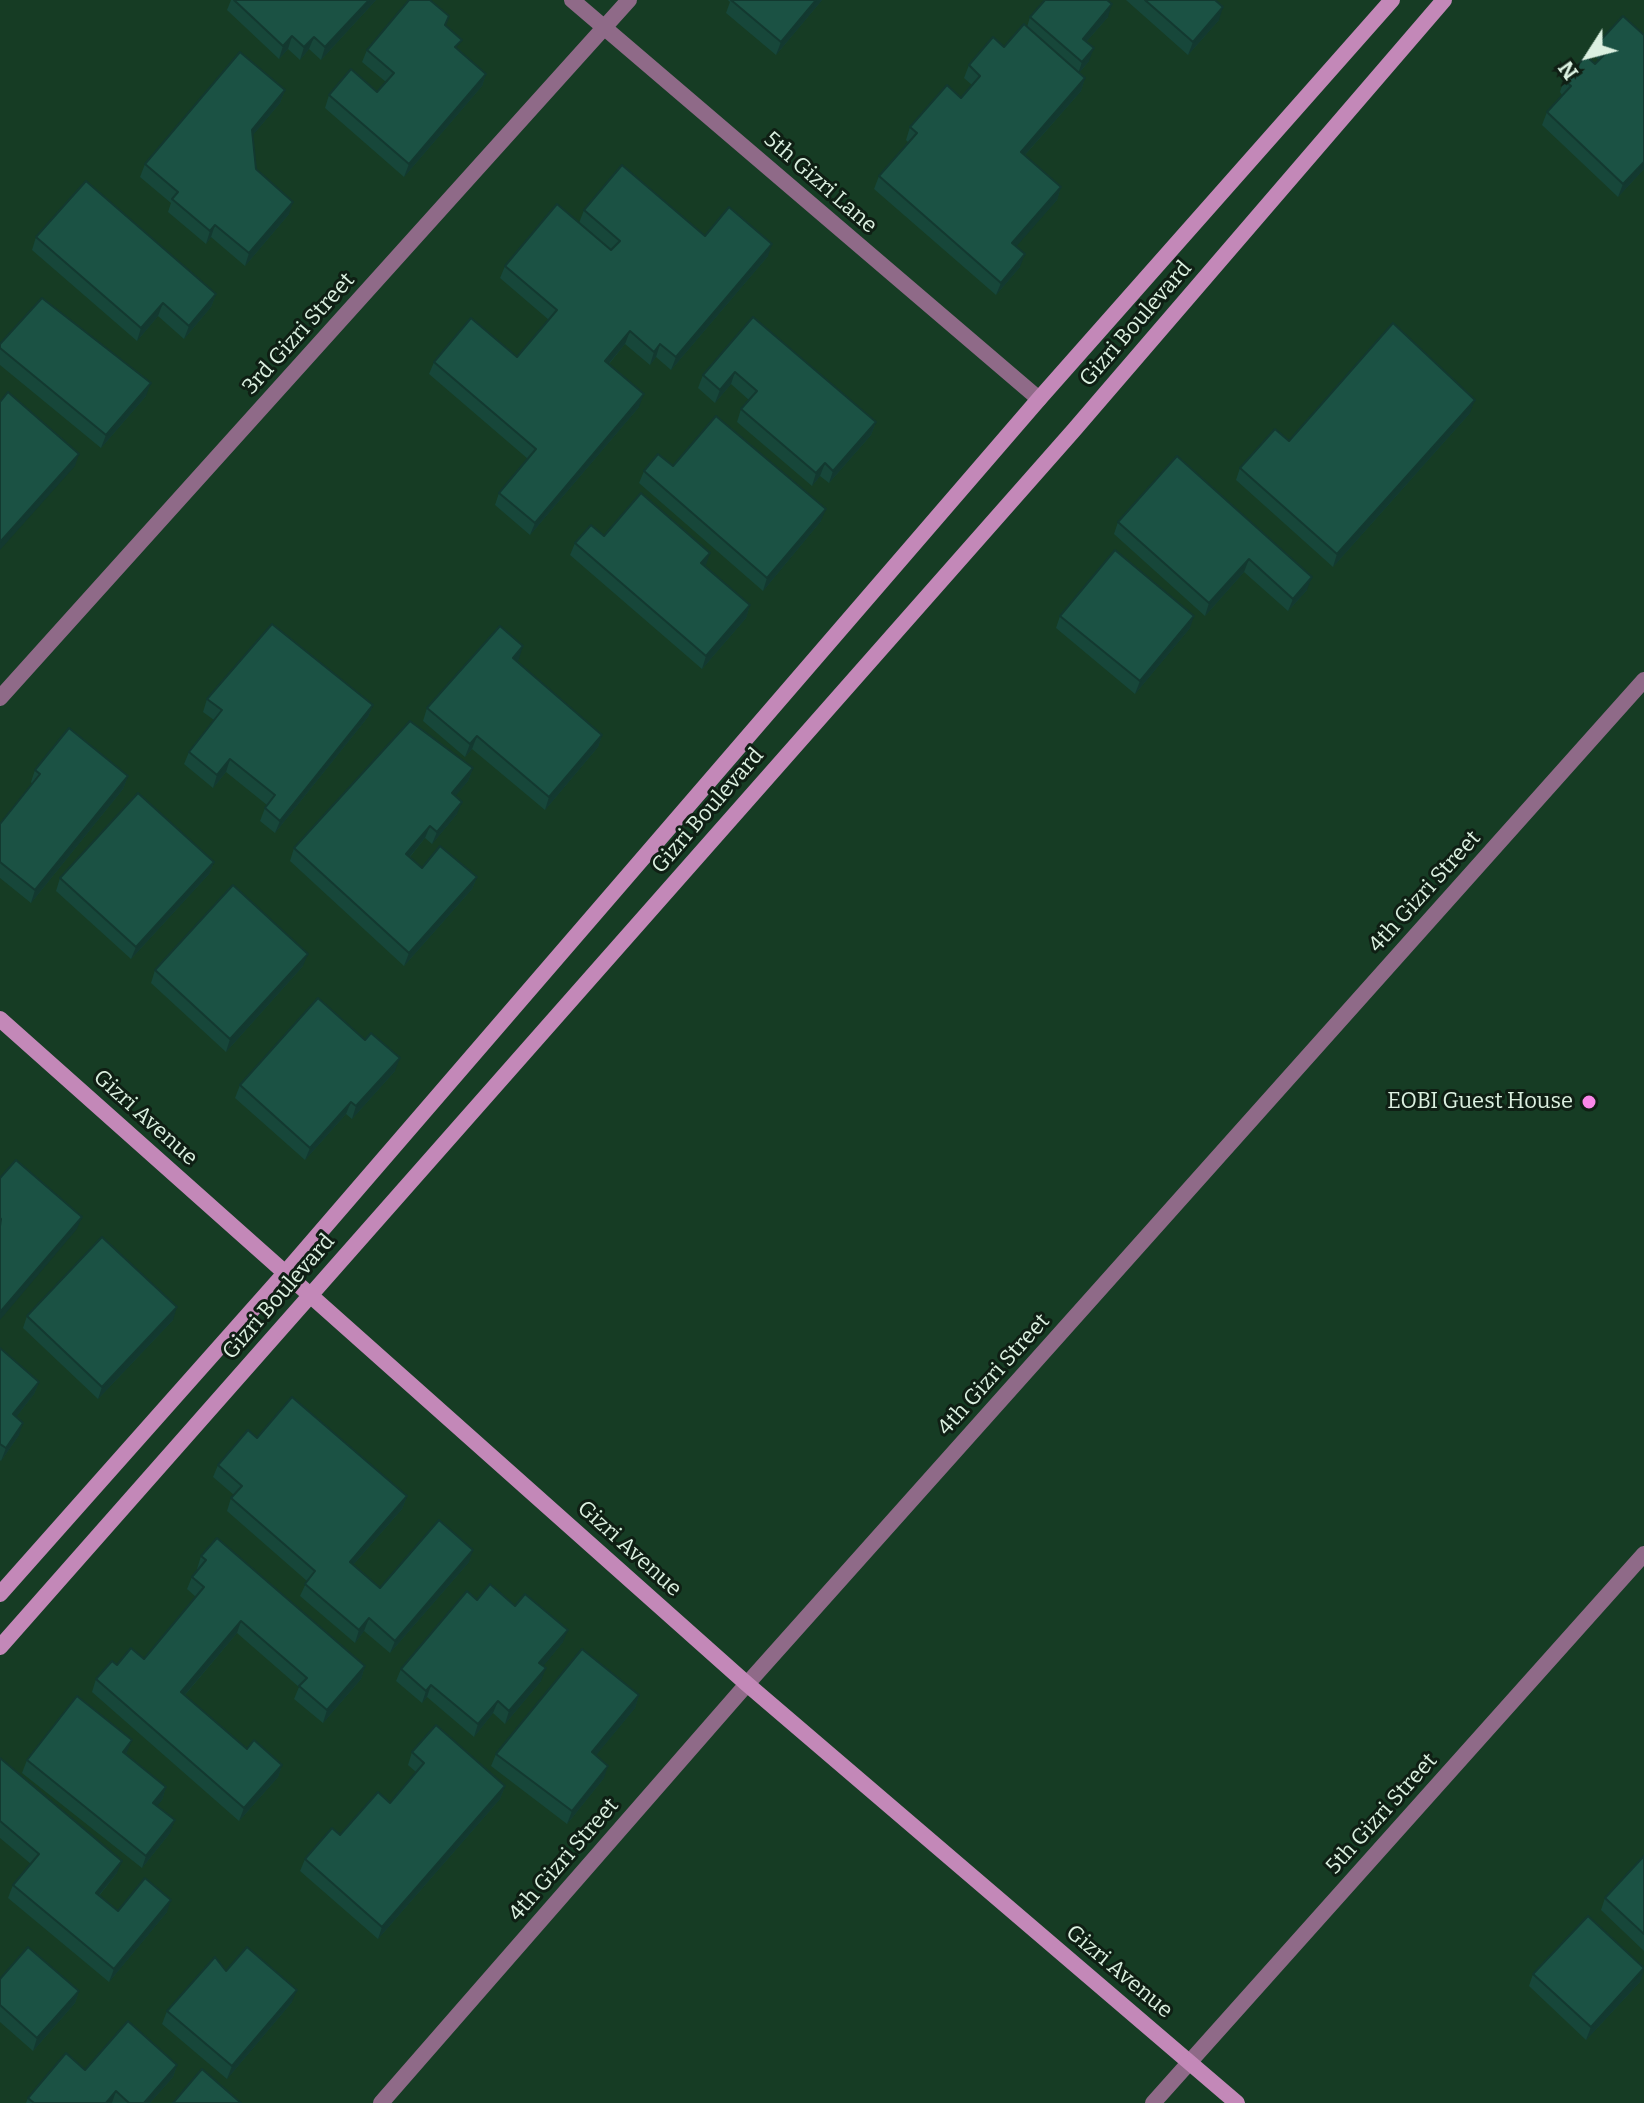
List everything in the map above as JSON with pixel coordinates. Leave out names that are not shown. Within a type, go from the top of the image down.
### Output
[{"type":"main road","name":"Gizri Boulevard","points":[[0,1594],[285,1273],[1039,399],[1392,0]]},
{"type":"main road","name":"Gizri Boulevard","points":[[0,1647],[1074,430],[1444,0]]},
{"type":"main road","name":"Gizri Avenue","points":[[0,1019],[747,1684],[1237,2103]]},
{"type":"street","name":"5th Gizri Lane","points":[[572,0],[1039,399]]},
{"type":"street","name":"3rd Gizri Street","points":[[0,698],[629,0]]},
{"type":"street","name":"4th Gizri Street","points":[[381,2103],[747,1684],[1644,680]]},
{"type":"street","name":"5th Gizri Street","points":[[1153,2103],[1644,1554]]},
{"type":"building","points":[[234,0],[369,0],[325,47],[314,37],[304,47],[292,36],[283,46]]},
{"type":"building","points":[[409,0],[430,0],[449,16],[445,25],[462,40],[455,47],[486,74],[409,164],[329,95],[351,69],[377,92],[394,73],[367,50]]},
{"type":"building","points":[[731,0],[816,0],[781,42]]},
{"type":"building","points":[[1045,0],[1107,0],[1112,4],[1083,39],[1094,48],[1082,62],[1030,17]]},
{"type":"building","points":[[1145,0],[1215,0],[1223,7],[1193,42]]},
{"type":"building","points":[[1623,16],[1644,35],[1644,162],[1623,184],[1547,112],[1571,86],[1564,80],[1586,56],[1595,64],[1608,51],[1599,42]]},
{"type":"building","points":[[1024,24],[1085,78],[1021,152],[1061,187],[1012,243],[1025,254],[1001,283],[879,176],[917,133],[910,127],[947,85],[961,98],[980,76],[969,65],[993,37],[1004,47]]},
{"type":"building","points":[[240,52],[285,90],[252,130],[256,169],[293,202],[249,253],[215,225],[210,231],[172,199],[178,192],[145,164]]},
{"type":"building","points":[[622,165],[705,236],[729,207],[772,244],[676,357],[660,344],[654,352],[630,331],[605,361],[644,394],[535,523],[499,493],[536,449],[434,362],[471,318],[517,357],[557,310],[505,266],[557,204],[611,250],[620,241],[584,210]]},
{"type":"building","points":[[86,181],[216,294],[189,326],[163,303],[141,328],[36,237]]},
{"type":"building","points":[[42,298],[151,383],[106,435],[0,348],[0,344]]},
{"type":"building","points":[[753,317],[876,422],[833,471],[825,463],[816,473],[741,409],[757,391],[735,372],[720,390],[703,375]]},
{"type":"building","points":[[1393,323],[1475,400],[1337,554],[1240,468],[1275,429],[1289,441]]},
{"type":"building","points":[[8,392],[79,454],[0,542],[0,402]]},
{"type":"building","points":[[716,416],[826,509],[767,578],[644,471],[658,454],[673,466]]},
{"type":"building","points":[[1177,456],[1312,577],[1293,599],[1249,559],[1209,603],[1118,522]]},
{"type":"building","points":[[641,493],[710,553],[701,563],[750,605],[706,656],[575,543],[591,525],[604,536]]},
{"type":"building","points":[[1115,550],[1194,616],[1140,681],[1060,616]]},
{"type":"building","points":[[272,624],[373,705],[280,821],[265,808],[275,795],[230,759],[217,775],[189,752],[222,710],[207,699]]},
{"type":"building","points":[[500,626],[523,646],[513,658],[602,735],[549,797],[477,736],[470,744],[427,708]]},
{"type":"building","points":[[410,721],[473,768],[452,793],[462,802],[437,832],[430,826],[406,854],[422,868],[440,846],[477,877],[409,953],[294,848]]},
{"type":"building","points":[[69,728],[128,776],[35,890],[0,862],[0,824],[40,774],[35,770]]},
{"type":"building","points":[[138,793],[214,862],[136,947],[60,878]]},
{"type":"building","points":[[233,885],[308,954],[230,1039],[155,970]]},
{"type":"building","points":[[318,998],[365,1040],[371,1033],[400,1058],[356,1106],[351,1102],[310,1148],[240,1085]]},
{"type":"building","points":[[16,1160],[82,1217],[0,1312],[0,1178]]},
{"type":"building","points":[[102,1237],[177,1307],[102,1387],[27,1316]]},
{"type":"building","points":[[0,1348],[39,1382],[13,1414],[23,1423],[6,1448],[0,1444]]},
{"type":"building","points":[[292,1397],[407,1496],[350,1562],[380,1588],[439,1520],[473,1550],[395,1641],[369,1618],[359,1630],[305,1584],[315,1571],[231,1498],[242,1486],[218,1465],[248,1430],[257,1438]]},
{"type":"building","points":[[217,1538],[365,1666],[327,1710],[299,1686],[307,1678],[241,1621],[181,1692],[247,1749],[254,1740],[282,1765],[244,1808],[96,1679],[112,1661],[117,1665],[131,1648],[144,1659],[204,1587],[192,1577],[206,1560],[201,1556]]},
{"type":"building","points":[[490,1584],[515,1606],[525,1594],[568,1630],[539,1663],[546,1668],[509,1711],[498,1701],[478,1724],[431,1685],[426,1691],[401,1669],[467,1591],[477,1600]]},
{"type":"building","points":[[582,1649],[639,1695],[592,1752],[608,1766],[572,1811],[496,1754]]},
{"type":"building","points":[[77,1696],[132,1740],[123,1752],[166,1787],[153,1803],[175,1820],[146,1856],[27,1760]]},
{"type":"building","points":[[436,1725],[505,1786],[382,1927],[305,1859],[332,1828],[340,1835],[378,1792],[390,1803],[424,1763],[412,1752]]},
{"type":"building","points":[[0,1758],[122,1861],[96,1893],[118,1911],[145,1878],[171,1900],[114,1969],[13,1885],[39,1854],[0,1821]]},
{"type":"building","points":[[1644,1856],[1644,1934],[1605,1898]]},
{"type":"building","points":[[1588,1916],[1644,1968],[1591,2027],[1533,1974]]},
{"type":"building","points":[[28,1947],[79,1991],[37,2038],[0,2005],[0,1979]]},
{"type":"building","points":[[247,1947],[297,1990],[232,2066],[167,2011],[215,1957],[226,1971]]},
{"type":"building","points":[[128,2021],[177,2065],[144,2103],[129,2103],[116,2091],[106,2103],[34,2103],[28,2098],[66,2053],[85,2070]]},
{"type":"building","points":[[202,2069],[241,2103],[173,2103]]},
{"type":"place","name":"EOBI Guest House","points":[[1589,1102]]}]
